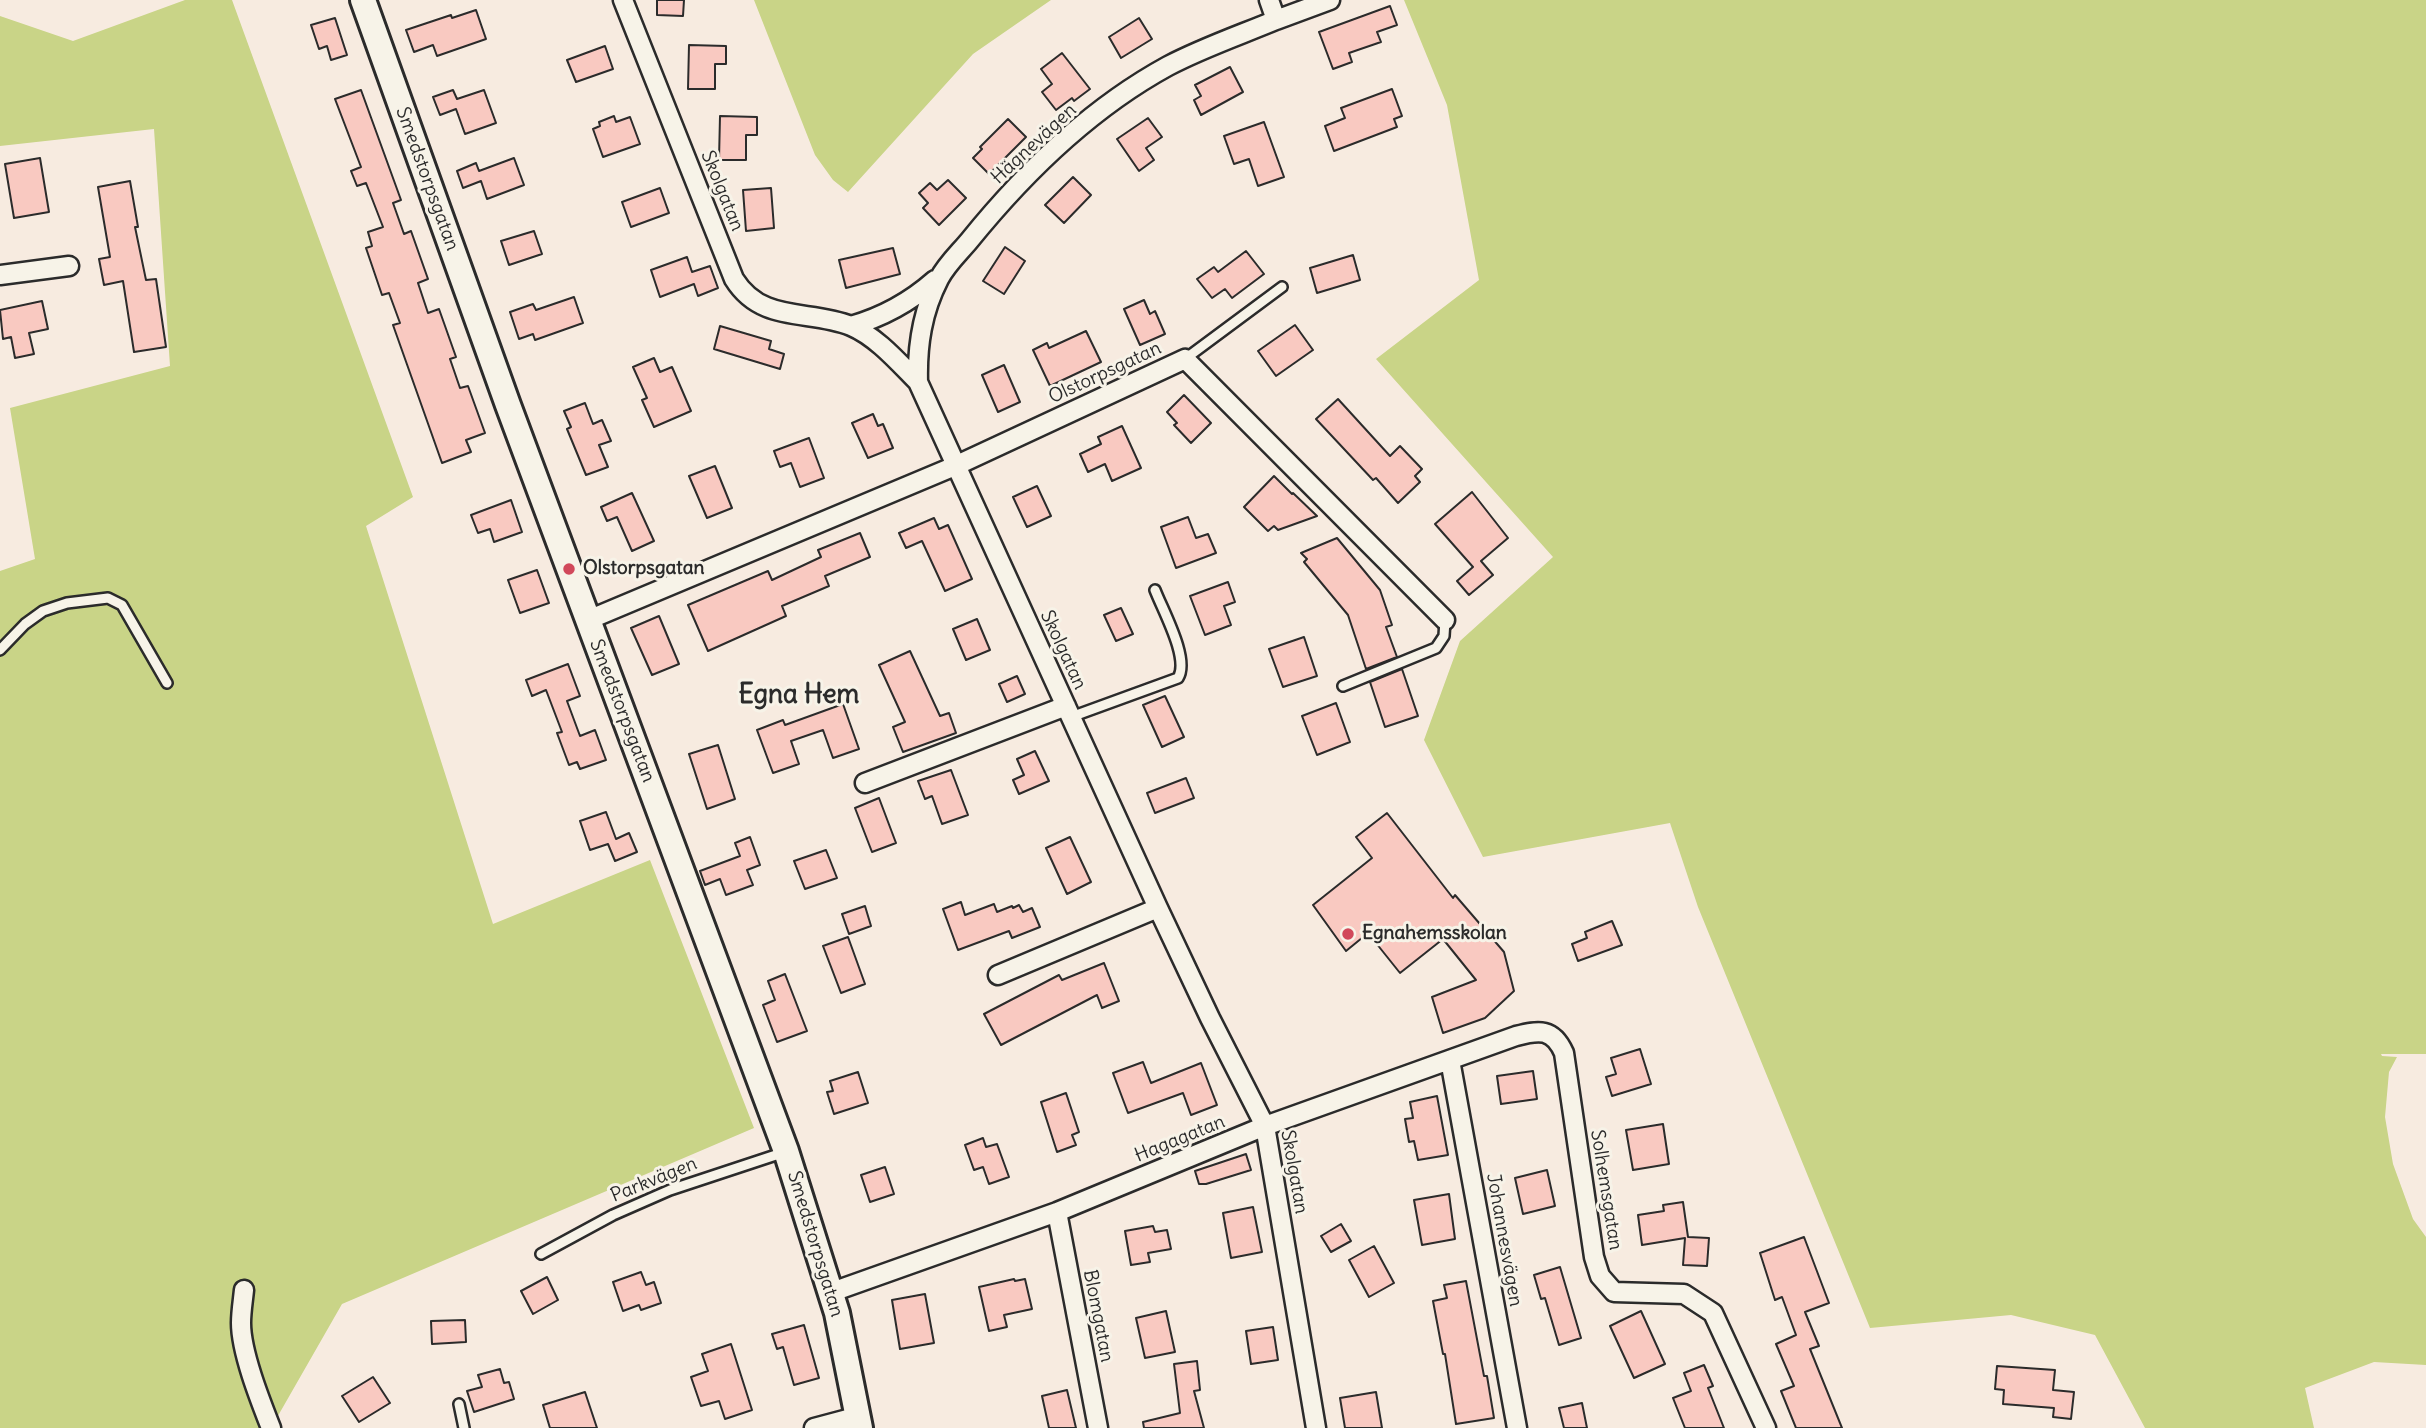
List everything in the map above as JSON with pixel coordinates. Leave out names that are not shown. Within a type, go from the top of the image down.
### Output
[{"type":"street","name":"Smedstorpsgatan","points":[[363,0],[477,320],[786,1152],[832,1292],[859,1422]]},
{"type":"street","name":"Skolgatan","points":[[623,0],[740,289],[761,305],[774,310],[851,326],[871,339],[918,382],[1158,908],[1265,1126],[1316,1428]]},
{"type":"street","points":[[1269,0],[1276,20]]},
{"type":"street","name":"Hägnevägen","points":[[918,382],[917,351],[930,300],[940,276],[989,216],[1043,160],[1112,102],[1170,65],[1330,0]]},
{"type":"street","points":[[0,275],[69,266]]},
{"type":"street","points":[[851,326],[888,314],[920,294],[940,276]]},
{"type":"street","name":"Olstorpsgatan","points":[[588,620],[955,466],[1185,359],[1445,620]]},
{"type":"street","points":[[865,783],[1069,711]]},
{"type":"street","points":[[998,975],[1158,908]]},
{"type":"street","name":"Hagagatan","points":[[832,1292],[1057,1212],[1265,1126],[1516,1036],[1546,1032]]},
{"type":"street","name":"Solhemsgatan","points":[[1546,1032],[1555,1038],[1564,1054],[1594,1257],[1600,1276],[1614,1292],[1684,1294],[1713,1313],[1766,1428]]},
{"type":"street","name":"Johannesvägen","points":[[1450,1060],[1517,1428]]},
{"type":"street","name":"Blomgatan","points":[[1057,1212],[1098,1428]]},
{"type":"street","points":[[244,1290],[241,1325],[245,1349],[271,1428]]},
{"type":"street","points":[[814,1428],[859,1422]]},
{"type":"lane","points":[[1185,359],[1282,287]]},
{"type":"lane","points":[[1069,711],[1178,678],[1183,670],[1182,658],[1155,590]]},
{"type":"lane","points":[[0,650],[25,624],[43,611],[67,603],[108,598],[122,605],[167,683]]},
{"type":"lane","points":[[1343,686],[1436,648],[1444,636],[1445,620]]},
{"type":"lane","name":"Parkvägen","points":[[541,1254],[613,1215],[670,1191],[786,1152]]},
{"type":"lane","points":[[459,1404],[464,1428]]},
{"type":"green space","points":[[185,0],[232,0],[413,497],[366,526],[493,924],[650,860],[754,1128],[342,1304],[271,1428],[0,1428],[0,571],[35,559],[10,408],[170,366],[154,129],[0,146],[0,16],[73,41]]},
{"type":"green space","points":[[754,0],[1051,0],[973,54],[848,192],[833,180],[815,155]]},
{"type":"green space","points":[[1404,0],[2426,0],[2426,1054],[2381,1054],[2397,1057],[2389,1072],[2385,1117],[2393,1164],[2413,1219],[2426,1237],[2426,1365],[2374,1362],[2305,1388],[2314,1428],[2145,1428],[2095,1335],[2011,1315],[1870,1328],[1698,907],[1670,823],[1483,857],[1424,740],[1460,641],[1553,557],[1376,359],[1479,280],[1447,105]]},
{"type":"building","points":[[657,0],[684,0],[683,16],[657,15]]},
{"type":"building","points":[[1390,6],[1397,25],[1377,32],[1381,42],[1349,53],[1352,62],[1333,69],[1319,32]]},
{"type":"building","points":[[476,10],[486,39],[437,56],[433,45],[414,52],[406,30]]},
{"type":"building","points":[[335,18],[347,55],[331,60],[327,46],[319,49],[311,25]]},
{"type":"building","points":[[1139,18],[1152,39],[1121,58],[1109,37]]},
{"type":"building","points":[[689,45],[726,46],[726,64],[715,64],[715,89],[688,89]]},
{"type":"building","points":[[605,46],[613,69],[576,82],[567,60]]},
{"type":"building","points":[[1062,53],[1090,89],[1056,110],[1042,92],[1052,84],[1041,69]]},
{"type":"building","points":[[1230,67],[1243,92],[1201,115],[1194,100],[1201,96],[1195,85]]},
{"type":"building","points":[[1392,89],[1402,116],[1394,119],[1397,127],[1334,151],[1325,126],[1345,118],[1341,108]]},
{"type":"building","points":[[361,90],[401,200],[393,203],[404,234],[411,231],[428,279],[418,283],[428,313],[439,309],[456,357],[450,359],[460,388],[468,386],[485,433],[466,440],[471,452],[442,463],[393,325],[400,323],[389,293],[382,295],[366,248],[372,246],[368,232],[383,227],[366,183],[357,186],[351,171],[361,167],[335,99]]},
{"type":"building","points":[[453,90],[457,99],[484,90],[496,123],[465,134],[456,109],[440,115],[433,97]]},
{"type":"building","points":[[614,116],[616,122],[630,117],[640,144],[603,157],[593,129],[600,126],[599,122]]},
{"type":"building","points":[[720,116],[757,117],[757,135],[746,135],[746,160],[719,160]]},
{"type":"building","points":[[1148,118],[1162,137],[1146,148],[1154,160],[1139,171],[1117,139]]},
{"type":"building","points":[[1008,119],[1026,137],[989,174],[973,158],[982,149],[980,147]]},
{"type":"building","points":[[1264,122],[1284,177],[1258,186],[1249,159],[1234,164],[1224,136]]},
{"type":"building","points":[[40,158],[49,212],[14,218],[5,164]]},
{"type":"building","points":[[514,158],[524,185],[487,199],[481,181],[463,188],[457,171],[476,163],[479,171]]},
{"type":"building","points":[[1073,177],[1091,195],[1064,223],[1045,205]]},
{"type":"building","points":[[948,180],[966,198],[939,225],[923,208],[928,203],[919,193],[930,183],[937,190]]},
{"type":"building","points":[[130,181],[138,227],[135,227],[146,280],[156,279],[166,347],[134,352],[123,281],[104,285],[99,259],[110,257],[98,187]]},
{"type":"building","points":[[660,188],[669,213],[631,227],[622,202]]},
{"type":"building","points":[[771,188],[774,228],[746,231],[743,190]]},
{"type":"building","points":[[534,231],[542,254],[509,265],[501,241]]},
{"type":"building","points":[[1005,247],[1025,261],[1004,294],[983,281]]},
{"type":"building","points":[[893,248],[900,274],[846,288],[839,260]]},
{"type":"building","points":[[1246,251],[1264,274],[1232,298],[1225,289],[1212,298],[1197,279],[1214,267],[1218,272]]},
{"type":"building","points":[[1353,255],[1360,280],[1317,293],[1310,268]]},
{"type":"building","points":[[687,257],[692,272],[710,266],[718,288],[698,296],[694,284],[660,297],[651,270]]},
{"type":"building","points":[[574,297],[583,323],[535,340],[533,334],[519,339],[510,312],[533,304],[536,310]]},
{"type":"building","points":[[1144,300],[1150,314],[1155,311],[1165,334],[1140,345],[1124,309]]},
{"type":"building","points":[[42,301],[48,329],[29,333],[34,354],[15,358],[11,337],[3,339],[0,310]]},
{"type":"building","points":[[1295,325],[1313,350],[1276,376],[1258,351]]},
{"type":"building","points":[[720,326],[771,341],[769,349],[784,354],[780,369],[714,349]]},
{"type":"building","points":[[1086,331],[1101,362],[1050,386],[1033,350],[1047,343],[1049,348]]},
{"type":"building","points":[[654,358],[660,372],[672,367],[691,411],[654,427],[642,400],[647,398],[633,367]]},
{"type":"building","points":[[1004,365],[1020,402],[998,412],[982,375]]},
{"type":"building","points":[[1184,395],[1211,423],[1191,443],[1174,425],[1177,423],[1167,412]]},
{"type":"building","points":[[1338,399],[1390,456],[1400,446],[1422,469],[1415,476],[1420,482],[1398,503],[1316,419]]},
{"type":"building","points":[[585,403],[593,424],[602,420],[611,441],[599,445],[608,467],[586,475],[567,429],[571,427],[564,411]]},
{"type":"building","points":[[873,414],[878,426],[883,424],[893,448],[868,458],[852,423]]},
{"type":"building","points":[[1122,426],[1141,468],[1112,481],[1105,464],[1088,472],[1080,454],[1101,444],[1098,437]]},
{"type":"building","points":[[809,438],[824,478],[800,487],[791,463],[780,467],[774,451]]},
{"type":"building","points":[[715,466],[732,508],[707,518],[689,476]]},
{"type":"building","points":[[1274,476],[1317,516],[1278,530],[1274,526],[1268,531],[1244,507]]},
{"type":"building","points":[[1037,486],[1051,516],[1027,527],[1013,497]]},
{"type":"building","points":[[1472,492],[1508,538],[1481,561],[1493,575],[1469,595],[1457,581],[1473,567],[1435,524]]},
{"type":"building","points":[[632,493],[654,541],[632,551],[617,517],[607,521],[601,507]]},
{"type":"building","points":[[511,500],[522,532],[494,542],[490,529],[478,533],[471,515]]},
{"type":"building","points":[[1188,517],[1196,538],[1208,534],[1216,553],[1176,568],[1161,527]]},
{"type":"building","points":[[934,518],[939,529],[948,525],[972,579],[945,591],[922,541],[906,548],[899,533]]},
{"type":"building","points":[[860,533],[870,557],[825,576],[829,586],[782,606],[786,616],[708,651],[688,605],[768,571],[772,580],[821,557],[818,550]]},
{"type":"building","points":[[1337,538],[1380,590],[1392,625],[1386,627],[1397,657],[1366,669],[1348,615],[1304,562],[1307,559],[1301,553]]},
{"type":"building","points":[[537,570],[549,603],[520,613],[508,580]]},
{"type":"building","points":[[1228,582],[1235,602],[1224,606],[1231,625],[1205,635],[1190,596]]},
{"type":"building","points":[[1121,608],[1133,634],[1116,641],[1104,615]]},
{"type":"building","points":[[659,616],[679,664],[652,675],[631,628]]},
{"type":"building","points":[[977,619],[990,650],[966,660],[953,629]]},
{"type":"building","points":[[1304,637],[1317,676],[1283,687],[1269,649]]},
{"type":"building","points":[[910,651],[940,716],[949,713],[956,733],[903,752],[893,727],[905,722],[879,665]]},
{"type":"building","points":[[568,664],[580,696],[567,701],[580,736],[595,730],[606,760],[580,769],[577,762],[569,765],[557,733],[562,732],[546,690],[532,696],[526,680]]},
{"type":"building","points":[[1402,669],[1418,716],[1385,727],[1370,682]]},
{"type":"building","points":[[1017,676],[1025,694],[1007,702],[999,684]]},
{"type":"building","points":[[1165,696],[1184,737],[1162,747],[1143,705]]},
{"type":"building","points":[[1336,703],[1350,742],[1317,755],[1302,716]]},
{"type":"building","points":[[843,704],[859,749],[833,758],[823,730],[791,741],[799,764],[773,773],[757,730],[783,720],[785,725]]},
{"type":"building","points":[[718,745],[735,799],[707,809],[689,754]]},
{"type":"building","points":[[1035,751],[1049,781],[1019,794],[1013,780],[1024,775],[1017,759]]},
{"type":"building","points":[[951,770],[968,815],[942,824],[932,796],[925,799],[918,781]]},
{"type":"building","points":[[1186,778],[1194,798],[1155,813],[1147,793]]},
{"type":"building","points":[[879,798],[896,843],[872,852],[855,808]]},
{"type":"building","points":[[606,812],[616,839],[629,833],[637,852],[615,861],[608,844],[590,850],[580,821]]},
{"type":"building","points":[[1387,813],[1453,898],[1455,895],[1504,952],[1514,991],[1485,1018],[1443,1033],[1432,997],[1476,980],[1443,939],[1400,973],[1368,933],[1346,951],[1313,905],[1372,858],[1356,837]]},
{"type":"building","points":[[750,837],[760,865],[747,870],[753,885],[726,895],[720,879],[705,885],[700,871],[740,856],[735,843]]},
{"type":"building","points":[[1070,837],[1091,882],[1067,894],[1046,848]]},
{"type":"building","points":[[826,850],[837,878],[805,889],[794,861]]},
{"type":"building","points":[[961,902],[965,915],[994,904],[997,912],[1019,905],[1023,912],[1032,908],[1040,927],[1012,938],[1009,931],[958,950],[943,909]]},
{"type":"building","points":[[865,906],[871,926],[849,934],[842,914]]},
{"type":"building","points":[[1612,921],[1622,945],[1578,961],[1572,944],[1587,938],[1585,932]]},
{"type":"building","points":[[848,937],[865,984],[841,993],[823,946]]},
{"type":"building","points":[[1104,963],[1119,1001],[1102,1008],[1097,995],[1001,1045],[984,1014],[1059,975],[1062,980]]},
{"type":"building","points":[[785,974],[807,1031],[777,1042],[763,1005],[775,1000],[768,981]]},
{"type":"building","points":[[1640,1049],[1651,1084],[1612,1096],[1606,1077],[1616,1074],[1611,1058]]},
{"type":"building","points":[[1143,1062],[1151,1083],[1201,1063],[1217,1105],[1191,1115],[1183,1093],[1128,1113],[1113,1073]]},
{"type":"building","points":[[1533,1071],[1537,1099],[1501,1104],[1497,1076]]},
{"type":"building","points":[[858,1072],[868,1103],[834,1114],[827,1092],[833,1091],[830,1081]]},
{"type":"building","points":[[1066,1093],[1079,1132],[1072,1135],[1076,1145],[1057,1152],[1041,1102]]},
{"type":"building","points":[[1437,1096],[1448,1155],[1418,1160],[1414,1141],[1409,1142],[1405,1119],[1413,1118],[1410,1102]]},
{"type":"building","points":[[1663,1124],[1669,1164],[1633,1170],[1626,1130]]},
{"type":"building","points":[[983,1138],[986,1147],[997,1144],[1009,1177],[989,1184],[983,1167],[974,1170],[965,1145]]},
{"type":"building","points":[[1246,1154],[1251,1170],[1199,1184],[1195,1171]]},
{"type":"building","points":[[885,1167],[894,1194],[870,1202],[861,1175]]},
{"type":"building","points":[[1547,1170],[1555,1206],[1523,1214],[1515,1178]]},
{"type":"building","points":[[1449,1194],[1455,1239],[1422,1245],[1414,1200]]},
{"type":"building","points":[[1683,1202],[1688,1237],[1709,1238],[1707,1266],[1683,1265],[1685,1238],[1642,1245],[1638,1215],[1664,1211],[1663,1205]]},
{"type":"building","points":[[1253,1207],[1262,1252],[1231,1258],[1223,1213]]},
{"type":"building","points":[[1341,1224],[1351,1241],[1331,1252],[1321,1236]]},
{"type":"building","points":[[1153,1226],[1155,1232],[1167,1230],[1171,1249],[1148,1253],[1150,1262],[1131,1265],[1125,1231]]},
{"type":"building","points":[[1804,1237],[1829,1303],[1805,1312],[1819,1346],[1810,1349],[1842,1428],[1796,1428],[1781,1391],[1794,1386],[1776,1344],[1796,1335],[1782,1297],[1775,1300],[1760,1253]]},
{"type":"building","points":[[1374,1246],[1394,1283],[1369,1297],[1349,1260]]},
{"type":"building","points":[[1560,1267],[1581,1338],[1559,1345],[1545,1298],[1541,1299],[1534,1275]]},
{"type":"building","points":[[641,1272],[646,1285],[654,1282],[661,1303],[641,1310],[639,1305],[623,1311],[613,1282]]},
{"type":"building","points":[[547,1277],[558,1300],[533,1314],[521,1291]]},
{"type":"building","points":[[1025,1279],[1032,1309],[1004,1315],[1007,1327],[989,1331],[979,1287]]},
{"type":"building","points":[[1466,1281],[1494,1418],[1456,1424],[1433,1301],[1447,1298],[1444,1285]]},
{"type":"building","points":[[925,1294],[934,1343],[900,1349],[892,1300]]},
{"type":"building","points":[[1166,1311],[1175,1352],[1145,1358],[1136,1318]]},
{"type":"building","points":[[1641,1311],[1665,1364],[1634,1378],[1610,1326]]},
{"type":"building","points":[[465,1320],[466,1342],[432,1344],[431,1321]]},
{"type":"building","points":[[804,1325],[819,1378],[794,1385],[783,1347],[777,1349],[772,1334]]},
{"type":"building","points":[[1273,1327],[1278,1360],[1251,1364],[1246,1331]]},
{"type":"building","points":[[731,1344],[752,1410],[725,1419],[719,1401],[701,1406],[691,1377],[708,1371],[702,1354]]},
{"type":"building","points":[[1197,1361],[1200,1390],[1194,1391],[1204,1428],[1144,1428],[1143,1422],[1180,1413],[1174,1364]]},
{"type":"building","points":[[1704,1365],[1713,1386],[1708,1388],[1724,1428],[1685,1428],[1673,1398],[1691,1391],[1684,1373]]},
{"type":"building","points":[[1997,1366],[2055,1370],[2053,1390],[2074,1392],[2071,1419],[2053,1417],[2054,1408],[2003,1404],[2004,1390],[1995,1389]]},
{"type":"building","points":[[500,1369],[504,1383],[509,1382],[514,1399],[474,1412],[467,1391],[482,1387],[478,1375]]},
{"type":"building","points":[[373,1377],[390,1403],[359,1422],[342,1396]]},
{"type":"building","points":[[1067,1390],[1076,1428],[1049,1428],[1042,1396]]},
{"type":"building","points":[[585,1392],[597,1428],[550,1428],[543,1405]]},
{"type":"building","points":[[1376,1392],[1382,1428],[1345,1428],[1340,1398]]},
{"type":"building","points":[[1582,1403],[1587,1428],[1564,1428],[1559,1408]]},
{"type":"place","name":"Olstorpsgatan","points":[[569,569]]},
{"type":"place","name":"Egnahemsskolan","points":[[1348,934]]},
{"type":"district","name":"Egna Hem","points":[[799,696]]}]
